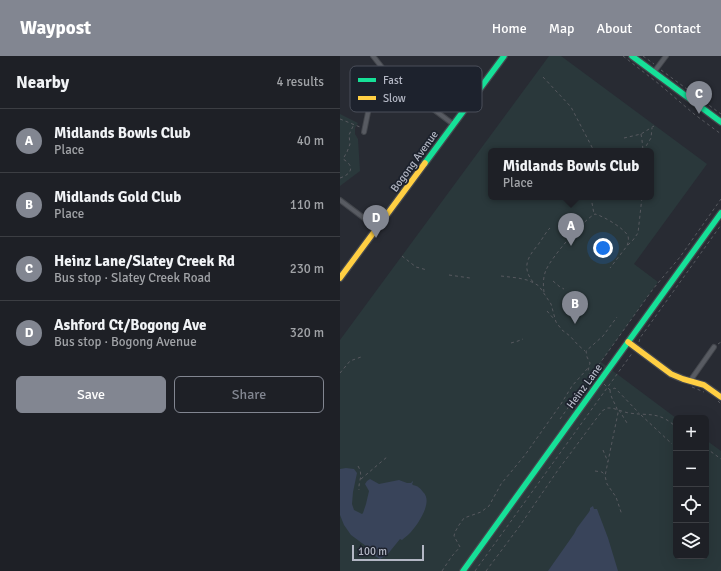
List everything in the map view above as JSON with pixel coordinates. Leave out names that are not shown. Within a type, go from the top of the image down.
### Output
[{"type":"street","points":[[373,56],[381,66]]},
{"type":"street","name":"Bogong Avenue","points":[[482,85],[504,56]]},
{"type":"street","points":[[632,56],[721,122]]},
{"type":"street","points":[[654,72],[666,56]]},
{"type":"street","points":[[364,130],[368,112]]},
{"type":"street","points":[[437,112],[453,124]]},
{"type":"street","name":"Bogong Avenue","points":[[340,278],[462,112]]},
{"type":"street","points":[[340,200],[377,228]]},
{"type":"street","name":"Heinz Lane","points":[[463,571],[721,213]]},
{"type":"street","points":[[628,342],[671,374],[690,384],[706,386],[721,396]]},
{"type":"street","points":[[690,384],[714,347]]},
{"type":"path","points":[[622,56],[721,134]]},
{"type":"path","points":[[643,56],[721,114]]},
{"type":"path","points":[[543,78],[571,108],[592,148]]},
{"type":"path","points":[[340,120],[354,124],[364,130]]},
{"type":"path","points":[[340,178],[346,176],[350,170],[350,163],[343,159],[350,144],[349,135],[354,124]]},
{"type":"path","points":[[624,138],[641,134],[653,127],[651,138],[645,148]]},
{"type":"path","points":[[641,134],[643,148]]},
{"type":"path","points":[[560,419],[653,289],[680,257],[721,199]]},
{"type":"path","points":[[592,200],[594,215]]},
{"type":"path","points":[[610,268],[638,232],[642,200]]},
{"type":"path","points":[[544,292],[544,276],[549,265],[567,241],[589,218],[594,215],[597,214],[624,231],[628,239],[627,246]]},
{"type":"path","points":[[475,571],[636,348],[640,338],[721,225]]},
{"type":"path","points":[[533,282],[527,272],[526,265],[534,250],[550,228]]},
{"type":"path","points":[[402,256],[416,267],[427,270]]},
{"type":"path","points":[[449,275],[470,278]]},
{"type":"path","points":[[501,276],[518,278],[533,282],[539,286],[552,306],[554,319]]},
{"type":"path","points":[[553,281],[564,289]]},
{"type":"path","points":[[442,571],[449,559],[460,546],[454,536],[459,525],[466,517],[481,512],[489,506],[501,484],[525,455],[572,386],[588,368],[590,363],[586,351],[561,329],[547,311]]},
{"type":"path","points":[[586,351],[602,337],[617,317]]},
{"type":"path","points":[[511,343],[523,338]]},
{"type":"path","points":[[340,373],[350,361],[360,357]]},
{"type":"path","points":[[588,368],[588,371],[610,390],[611,396],[618,410],[627,423]]},
{"type":"path","points":[[690,384],[706,393]]},
{"type":"path","points":[[610,390],[615,388],[672,444]]},
{"type":"path","points":[[715,399],[721,404]]},
{"type":"path","points":[[486,571],[498,557],[555,473],[602,411],[607,408],[654,415],[666,418],[673,424]]},
{"type":"path","points":[[618,410],[605,475],[607,484],[616,497],[622,516]]},
{"type":"path","points":[[604,450],[608,463]]},
{"type":"path","points":[[709,450],[721,459]]},
{"type":"path","points":[[361,479],[387,456]]},
{"type":"path","points":[[358,466],[361,473],[359,490]]},
{"type":"path","points":[[595,471],[602,472],[605,475]]},
{"type":"shaded area","points":[[549,56],[561,56],[707,164],[634,264],[658,282],[601,362],[673,416],[673,559],[709,559],[709,442],[721,451],[721,571],[340,571],[340,340]]},
{"type":"shaded area","points":[[340,114],[358,123],[355,128],[355,134],[358,139],[360,171],[340,186]]},
{"type":"water","points":[[340,469],[354,469],[357,473],[352,504],[354,510],[362,514],[369,491],[365,484],[370,479],[379,484],[399,480],[407,483],[411,483],[413,481],[412,484],[420,488],[426,496],[426,508],[420,520],[409,534],[402,540],[400,539],[387,555],[380,559],[375,556],[370,549],[351,535],[344,525],[340,515]]},
{"type":"water","points":[[593,506],[594,509],[597,509],[618,571],[548,571],[589,512],[590,508]]},
{"type":"traffic: fast","points":[[482,86],[504,56]]},
{"type":"traffic: fast","points":[[632,56],[721,122]]},
{"type":"traffic: fast","points":[[425,163],[463,112]]},
{"type":"traffic: fast","points":[[463,571],[721,213]]},
{"type":"traffic: slow","points":[[340,278],[425,163]]},
{"type":"traffic: slow","points":[[628,342],[671,374],[704,385],[721,397]]},
{"type":"place","name":"Heinz Lane/Slatey Creek Rd","points":[[699,114]]},
{"type":"place","name":"Ashford Ct/Bogong Ave","points":[[376,238]]},
{"type":"place","name":"Midlands Bowls Club","points":[[571,246]]},
{"type":"place","name":"Midlands Gold Club","points":[[575,324]]}]
